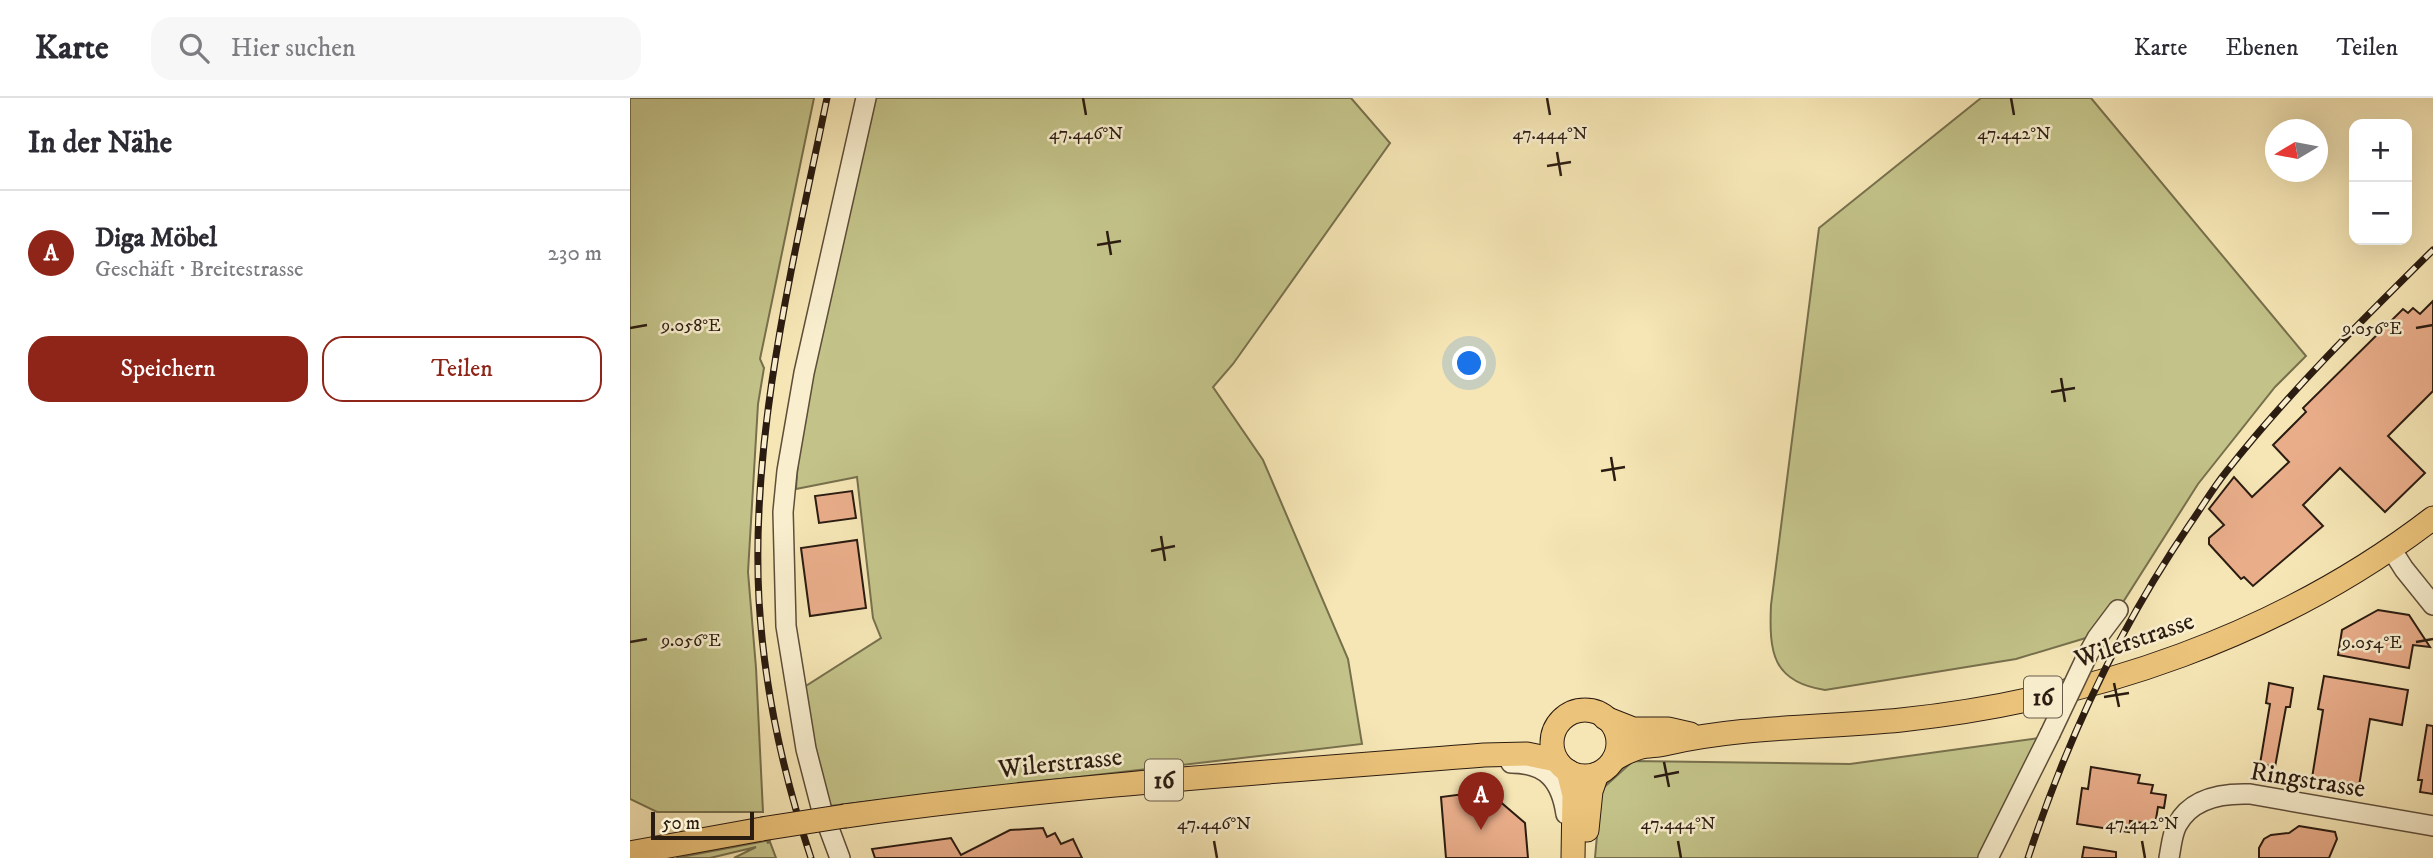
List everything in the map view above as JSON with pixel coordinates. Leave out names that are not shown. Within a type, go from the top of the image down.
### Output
[{"type":"main road","name":"Wilerstrasse","points":[[1606,766],[1639,747],[1661,745],[1697,736],[1952,713],[2027,701],[2110,680],[2214,642],[2300,603],[2392,550],[2433,518]]},
{"type":"main road","points":[[1573,858],[1574,795],[1553,750],[1555,730],[1568,715],[1577,711],[1597,713],[1605,718],[1613,726],[1618,748],[1606,766],[1590,802],[1586,858]]},
{"type":"main road","name":"Wilerstrasse","points":[[1605,718],[1633,729],[1668,729],[1697,736]]},
{"type":"main road","name":"Wilerstrasse","points":[[1484,755],[1499,744],[1538,737],[1555,730]]},
{"type":"main road","name":"Wilerstrasse","points":[[637,852],[845,816],[1020,794],[1484,755],[1527,754],[1562,765]]},
{"type":"main road","points":[[1562,765],[1577,775],[1606,766]]},
{"type":"street","points":[[840,858],[821,807],[806,749],[786,626],[783,512],[787,471],[804,373],[866,98]]},
{"type":"street","points":[[2392,550],[2433,605]]},
{"type":"street","points":[[1988,858],[2087,656],[2118,610]]},
{"type":"street","points":[[1484,755],[1500,763],[1516,762],[1534,766],[1556,781],[1562,791],[1567,821],[1564,858]]},
{"type":"street","name":"Ringstrasse","points":[[2169,858],[2177,824],[2204,800],[2226,793],[2250,794],[2433,826]]},
{"type":"green space","points":[[630,98],[814,98],[760,359],[764,368],[758,404],[748,572],[763,812],[657,812],[630,799]]},
{"type":"green space","points":[[866,98],[1351,98],[1390,143],[1233,364],[1213,387],[1263,460],[1348,659],[1362,744],[821,807],[798,691],[881,638],[873,618],[857,477],[796,489],[804,373]]},
{"type":"green space","points":[[1981,98],[2091,98],[2306,356],[2275,387],[2198,484],[2118,610],[2089,637],[2016,659],[1825,690],[1807,686],[1784,672],[1777,662],[1771,637],[1771,605],[1819,228]]},
{"type":"green space","points":[[2039,738],[1978,858],[1595,858],[1601,790],[1633,761],[1850,764]]},
{"type":"green space","points":[[770,840],[767,843],[770,842],[776,858],[734,858],[756,847],[710,858],[676,858]]},
{"type":"building","points":[[2433,301],[2433,391],[2388,436],[2425,473],[2385,512],[2340,468],[2303,505],[2323,526],[2253,586],[2244,577],[2241,579],[2209,544],[2209,538],[2224,525],[2209,509],[2234,477],[2252,497],[2289,462],[2273,445],[2306,412],[2303,408],[2403,309],[2408,313],[2413,308],[2420,314]]},
{"type":"building","points":[[852,491],[856,518],[819,523],[815,496]]},
{"type":"building","points":[[857,540],[866,608],[810,616],[801,548]]},
{"type":"building","points":[[2378,610],[2409,615],[2430,647],[2413,645],[2409,668],[2338,655],[2342,630]]},
{"type":"building","points":[[2324,676],[2408,690],[2402,725],[2370,719],[2359,786],[2312,778],[2323,710],[2318,709]]},
{"type":"building","points":[[2269,683],[2293,688],[2290,707],[2286,707],[2275,767],[2260,764],[2270,704],[2266,703]]},
{"type":"building","points":[[2427,725],[2433,726],[2433,794],[2420,792],[2422,780],[2418,780]]},
{"type":"building","points":[[2091,767],[2140,775],[2138,783],[2153,785],[2151,793],[2166,795],[2164,808],[2158,807],[2155,825],[2130,821],[2129,832],[2077,824],[2082,788],[2088,789]]},
{"type":"building","points":[[1490,793],[1525,823],[1528,858],[1446,858],[1441,797]]},
{"type":"building","points":[[2299,826],[2335,832],[2337,839],[2329,858],[2259,858],[2259,848],[2264,839],[2271,835],[2289,833]]},
{"type":"building","points":[[1043,828],[1047,837],[1055,833],[1061,844],[1073,839],[1082,858],[875,858],[872,849],[951,838],[961,855],[1010,830]]},
{"type":"building","points":[[2084,847],[2116,852],[2116,858],[2082,858]]},
{"type":"railway","points":[[811,858],[792,795],[770,698],[759,600],[758,538],[761,475],[777,348],[827,98]]},
{"type":"railway","points":[[2028,858],[2060,770],[2097,685],[2164,563],[2221,478],[2250,442],[2352,330],[2433,250]]},
{"type":"place","name":"Diga Möbel","points":[[1481,830]]}]
